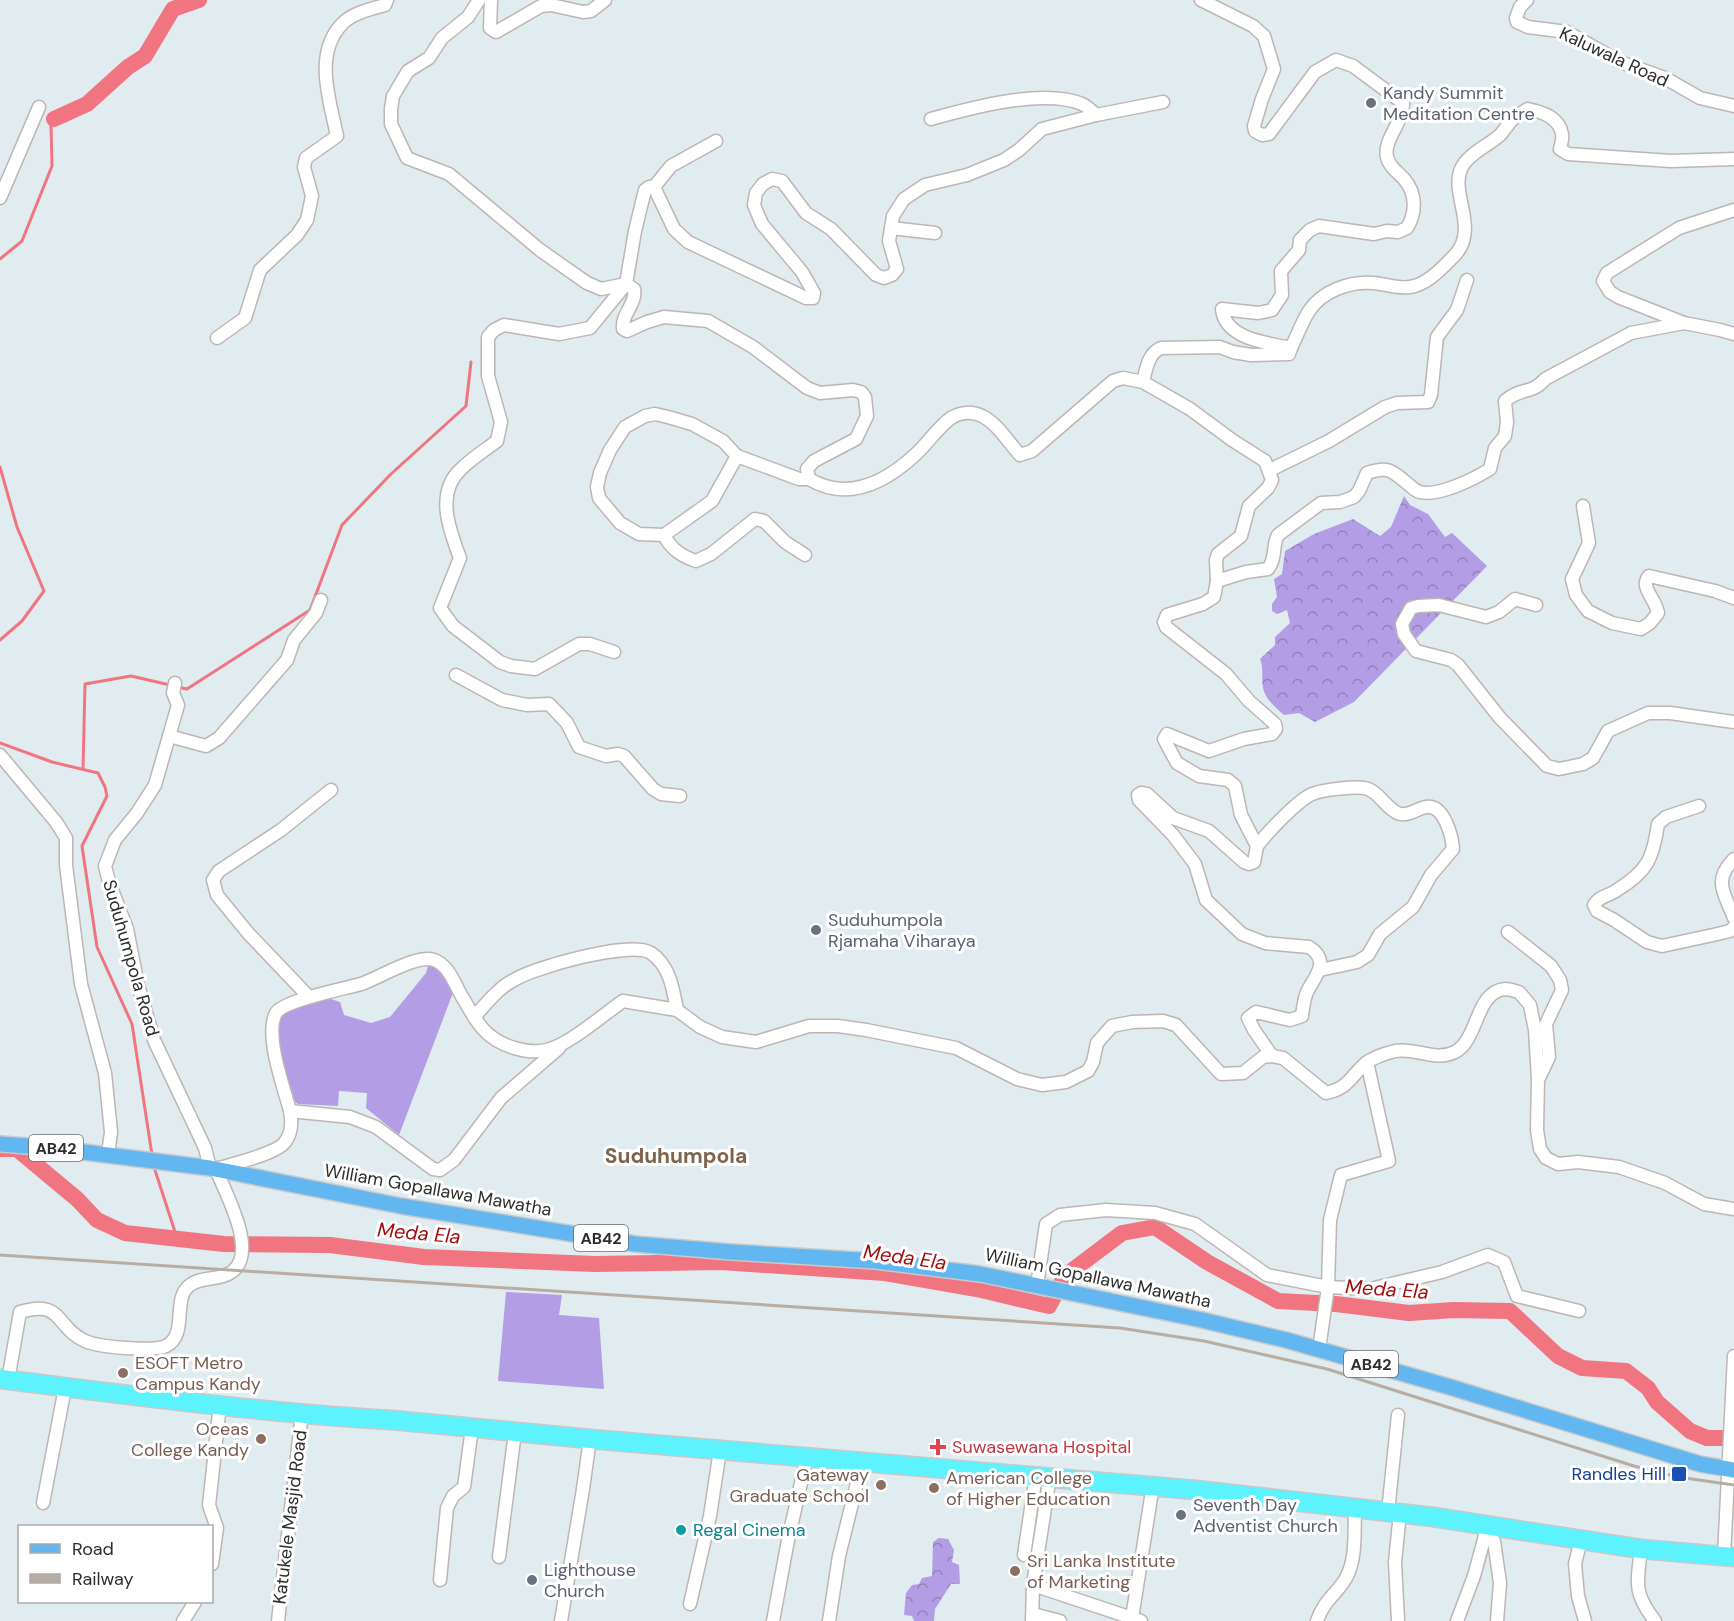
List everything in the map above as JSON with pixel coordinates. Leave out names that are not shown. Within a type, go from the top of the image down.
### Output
[{"type":"highway","points":[[4,1379],[65,1388],[302,1413],[590,1440],[1153,1485],[1394,1512],[1487,1530],[1581,1539],[1641,1549],[1729,1556]]},
{"type":"main road","name":"William Gopallawa Mawatha","points":[[0,1144],[160,1160],[401,1206],[635,1244],[915,1264],[980,1274],[1240,1328],[1450,1387],[1674,1456],[1731,1466]]},
{"type":"street","points":[[217,338],[245,318],[260,270],[297,236],[307,220],[312,196],[304,166],[306,158],[337,136],[326,83],[328,46],[342,23],[362,12],[385,5],[387,0]]},
{"type":"street","points":[[479,0],[468,17],[442,38],[429,58],[408,71],[393,96],[390,109],[391,124],[407,158],[449,174],[540,250],[587,283],[601,289],[626,284],[634,289],[635,296],[622,321],[623,329],[627,332],[664,317],[708,321],[753,347],[807,388],[820,393],[853,390],[861,392],[865,397],[867,416],[856,439],[814,461],[807,469],[809,480]]},
{"type":"street","points":[[491,0],[490,28],[496,32],[541,6],[551,5],[583,12],[591,10],[605,0]]},
{"type":"street","points":[[1201,0],[1253,26],[1264,36],[1274,69],[1254,126],[1255,131],[1262,135],[1269,134],[1315,72],[1336,60],[1353,66],[1403,103],[1403,111],[1387,147],[1387,158],[1392,168],[1406,180],[1415,203],[1407,228],[1398,232],[1363,234],[1319,226],[1310,230],[1300,240],[1299,250],[1281,271],[1282,295],[1272,310],[1258,313],[1222,309],[1223,319],[1232,330],[1269,345],[1291,348]]},
{"type":"street","name":"Kaluwala Road","points":[[1527,0],[1520,7],[1515,18],[1517,22],[1528,27],[1567,32],[1620,62],[1665,78],[1700,99],[1734,106]]},
{"type":"street","points":[[931,119],[959,111],[1022,99],[1078,102],[1096,115]]},
{"type":"street","points":[[654,187],[674,229],[688,242],[806,298],[813,298],[814,293],[802,272],[762,224],[754,205],[756,193],[763,184],[772,179],[782,181],[806,213],[831,229],[876,274],[884,278],[892,275],[897,269],[890,241],[893,216],[904,199],[925,185],[967,176],[1004,160],[1042,129],[1096,115],[1163,102]]},
{"type":"street","points":[[0,198],[39,107]]},
{"type":"street","points":[[1143,382],[1150,358],[1156,350],[1161,348],[1220,348],[1251,355],[1289,354],[1310,310],[1330,292],[1354,283],[1411,287],[1426,282],[1463,245],[1463,208],[1458,180],[1461,167],[1500,135],[1514,118],[1528,109],[1546,113],[1556,122],[1562,134],[1560,149],[1568,154],[1671,161],[1734,159]]},
{"type":"street","points":[[654,187],[671,166],[716,141]]},
{"type":"street","points":[[614,652],[590,644],[579,644],[535,669],[511,666],[500,662],[453,626],[440,608],[460,558],[447,524],[446,495],[458,471],[497,441],[501,422],[488,376],[488,337],[494,330],[504,325],[559,334],[590,328],[626,284],[645,190],[649,186],[654,187]]},
{"type":"street","points":[[1734,210],[1679,228],[1604,276],[1603,281],[1605,287],[1617,297],[1684,323],[1734,334]]},
{"type":"street","points":[[891,228],[935,233]]},
{"type":"street","points":[[1270,470],[1329,441],[1385,407],[1396,403],[1428,402],[1431,395],[1437,337],[1457,310],[1467,280]]},
{"type":"street","points":[[1217,582],[1246,572],[1268,569],[1274,558],[1275,539],[1282,531],[1321,503],[1340,502],[1354,497],[1367,473],[1382,468],[1391,470],[1418,492],[1434,494],[1482,474],[1490,469],[1495,448],[1505,436],[1508,422],[1505,400],[1514,393],[1525,392],[1539,386],[1545,379],[1631,333],[1684,323]]},
{"type":"street","points":[[737,456],[712,501],[664,535],[639,534],[620,523],[599,498],[597,486],[610,450],[625,427],[645,416],[655,414],[692,424],[723,441],[737,456],[821,486],[854,490],[885,479],[915,455],[950,418],[965,412],[980,415],[988,420],[1020,455],[1032,451],[1113,381],[1123,378],[1143,382],[1190,409],[1232,440],[1265,460],[1272,480],[1268,488],[1250,506],[1241,536],[1218,554],[1214,597],[1203,604],[1167,615],[1164,622],[1166,627],[1226,674],[1249,701],[1275,724],[1276,729],[1272,734],[1244,739],[1209,751],[1167,734],[1164,740],[1177,763],[1199,776],[1228,780],[1235,786],[1241,815],[1257,846]]},
{"type":"street","points":[[1583,506],[1589,543],[1572,579],[1576,595],[1588,611],[1612,623],[1641,629],[1658,613],[1657,605],[1644,587],[1645,580],[1649,576],[1715,591],[1734,598]]},
{"type":"street","points":[[664,535],[669,546],[685,557],[696,561],[711,554],[755,519],[764,521],[785,543],[805,555]]},
{"type":"street","points":[[1536,605],[1515,599],[1499,612],[1486,617],[1439,605],[1418,606],[1411,608],[1402,624],[1404,634],[1416,651],[1451,660],[1458,665],[1500,718],[1547,766],[1559,769],[1583,764],[1593,758],[1608,731],[1648,713],[1670,713],[1734,722]]},
{"type":"street","points":[[169,736],[206,746],[219,738],[287,660],[294,639],[316,613],[321,600]]},
{"type":"street","points":[[456,675],[502,700],[527,705],[549,704],[567,723],[579,747],[606,756],[618,754],[624,756],[653,789],[661,794],[680,796]]},
{"type":"street","name":"Suduhumpola Road","points":[[4,1379],[20,1312],[43,1308],[53,1312],[86,1341],[139,1349],[166,1346],[177,1335],[184,1291],[191,1284],[224,1276],[234,1270],[242,1255],[243,1236],[154,1040],[138,985],[127,929],[105,866],[115,840],[137,813],[155,785],[178,705],[174,687]]},
{"type":"street","points":[[0,755],[56,822],[66,838],[66,865],[81,984],[105,1073],[111,1132],[109,1154]]},
{"type":"street","points":[[1272,1056],[1248,1018],[1256,1012],[1290,1020],[1302,1016],[1306,995],[1320,970],[1316,951],[1309,947],[1265,943],[1242,934],[1206,900],[1195,864],[1173,835],[1139,800],[1138,795],[1147,794],[1173,818],[1209,831],[1249,864],[1254,862],[1257,846],[1269,831],[1311,795],[1354,786],[1370,789],[1397,813],[1403,815],[1427,806],[1433,807],[1443,817],[1451,832],[1453,849],[1449,856],[1431,875],[1413,907],[1380,934],[1368,955],[1357,962],[1320,970]]},
{"type":"street","points":[[309,997],[248,933],[216,895],[213,880],[219,870],[281,830],[331,789]]},
{"type":"street","points":[[1699,806],[1666,817],[1658,824],[1654,847],[1648,864],[1642,872],[1617,891],[1597,900],[1594,905],[1597,911],[1647,942],[1662,946],[1730,931],[1734,927]]},
{"type":"street","points":[[1734,859],[1722,875],[1721,883],[1723,894],[1734,918]]},
{"type":"street","points":[[1508,932],[1551,966],[1560,980],[1562,990],[1546,1024],[1549,1058],[1538,1079]]},
{"type":"street","points":[[474,1017],[500,990],[515,979],[611,950],[632,949],[649,952],[662,964],[671,981],[677,1010]]},
{"type":"street","points":[[213,1169],[264,1154],[285,1144],[290,1134],[292,1122],[290,1111],[272,1038],[275,1014],[281,1007],[309,997],[371,981],[420,959],[432,959],[445,966],[484,1031],[506,1045],[531,1051],[550,1049],[566,1041]]},
{"type":"street","points":[[290,1111],[350,1117],[376,1127],[433,1169],[440,1170],[454,1160],[501,1098],[566,1041],[623,1001],[677,1010],[700,1027],[722,1037],[756,1042],[809,1026],[838,1026],[956,1048],[1017,1079],[1042,1085],[1066,1082],[1088,1071],[1093,1062],[1096,1043],[1112,1026],[1132,1022],[1163,1021],[1176,1025],[1221,1074],[1243,1073],[1263,1058],[1272,1056],[1283,1058],[1326,1093],[1339,1090],[1350,1083],[1367,1062],[1397,1050],[1438,1056],[1455,1052],[1467,1040],[1488,998],[1504,989],[1519,992],[1530,1005],[1535,1030],[1538,1079],[1537,1130],[1540,1149],[1546,1158],[1558,1164],[1578,1162],[1620,1167],[1665,1183],[1704,1204],[1734,1209]]},
{"type":"street","points":[[1319,1349],[1326,1292],[1330,1220],[1341,1175],[1389,1161],[1367,1062]]},
{"type":"street","points":[[1041,1287],[1046,1224],[1060,1215],[1106,1210],[1155,1213],[1195,1224],[1267,1275],[1326,1292],[1370,1288],[1442,1272],[1488,1255],[1504,1262],[1517,1296],[1579,1311]]},
{"type":"street","points":[[1729,1556],[1730,1425],[1734,1356]]},
{"type":"street","points":[[43,1503],[65,1388]]},
{"type":"street","points":[[213,1557],[217,1528],[209,1505],[220,1404]]},
{"type":"street","name":"Katukele Masjid Road","points":[[278,1621],[302,1413]]},
{"type":"street","points":[[1398,1415],[1394,1512],[1398,1621]]},
{"type":"street","points":[[440,1580],[447,1508],[453,1496],[464,1486],[472,1428]]},
{"type":"street","points":[[499,1557],[515,1432]]},
{"type":"street","points":[[561,1621],[590,1440]]},
{"type":"street","points":[[690,1604],[710,1516],[720,1450]]},
{"type":"street","points":[[773,1621],[807,1457]]},
{"type":"street","points":[[830,1621],[839,1556],[862,1463]]},
{"type":"street","points":[[1024,1555],[1043,1476]]},
{"type":"street","points":[[1043,1476],[1033,1585],[1033,1617],[1060,1621]]},
{"type":"street","points":[[1033,1585],[1136,1619],[1153,1485]]},
{"type":"street","points":[[1317,1621],[1321,1608],[1346,1579],[1353,1560],[1355,1508]]},
{"type":"street","points":[[1457,1621],[1474,1576],[1487,1530]]},
{"type":"street","points":[[1487,1530],[1494,1541],[1500,1583],[1497,1621]]},
{"type":"street","points":[[1581,1539],[1575,1564],[1578,1596],[1585,1621]]},
{"type":"street","points":[[1641,1549],[1637,1582],[1642,1604],[1655,1621]]},
{"type":"street","points":[[183,1621],[194,1603]]},
{"type":"green space","points":[[1404,496],[1410,505],[1428,514],[1445,537],[1452,533],[1487,566],[1354,702],[1315,722],[1299,713],[1284,715],[1271,703],[1264,692],[1260,659],[1275,645],[1275,637],[1290,623],[1287,610],[1277,614],[1272,611],[1272,604],[1277,597],[1274,579],[1282,574],[1285,551],[1314,534],[1353,519],[1380,536],[1391,527]]},
{"type":"green space","points":[[429,962],[447,972],[454,990],[399,1135],[366,1108],[367,1093],[339,1091],[338,1106],[298,1104],[292,1100],[274,1028],[287,1005],[328,998],[340,1002],[344,1015],[371,1023],[390,1017],[426,973]]},
{"type":"green space","points":[[506,1292],[562,1295],[559,1315],[599,1318],[604,1389],[498,1381]]},
{"type":"green space","points":[[939,1538],[948,1539],[954,1550],[952,1562],[959,1565],[960,1584],[951,1584],[935,1609],[934,1621],[914,1621],[912,1616],[904,1615],[906,1593],[912,1585],[919,1584],[922,1578],[932,1576],[933,1542]]},
{"type":"waterway","points":[[54,119],[87,104],[128,67],[145,56],[173,9],[199,0]]},
{"type":"waterway","points":[[0,259],[22,241],[52,166],[51,124]]},
{"type":"waterway","points":[[177,687],[187,689],[310,610],[342,525],[391,474],[466,406],[471,362]]},
{"type":"waterway","points":[[0,467],[17,527],[44,591],[22,621],[0,640]]},
{"type":"waterway","points":[[83,769],[85,684],[131,676],[170,685]]},
{"type":"waterway","points":[[0,743],[52,762],[98,773],[105,787],[107,796],[82,846],[97,947],[132,1024],[152,1155]]},
{"type":"waterway","name":"Meda Ela","points":[[1,1149],[17,1149],[77,1199],[97,1220],[125,1233],[224,1244],[330,1245],[424,1257],[595,1264],[721,1262],[885,1273],[977,1289],[1049,1306],[1065,1276],[1122,1233],[1155,1227],[1207,1262],[1278,1301],[1336,1304],[1409,1313],[1454,1310],[1510,1311],[1558,1356],[1582,1368],[1626,1371],[1648,1388],[1657,1402],[1690,1431],[1707,1438],[1734,1438]]},
{"type":"waterway","points":[[154,1167],[177,1238]]},
{"type":"railway","points":[[0,1255],[1120,1328],[1204,1341],[1327,1369],[1634,1466],[1678,1477],[1734,1485]]},
{"type":"place","name":"Kandy Summit Meditation Centre","points":[[1371,103]]},
{"type":"place","name":"Suduhumpola Rjamaha Viharaya","points":[[816,930]]},
{"type":"place","name":"ESOFT Metro Campus Kandy","points":[[123,1373]]},
{"type":"place","name":"Oceas College Kandy","points":[[261,1439]]},
{"type":"place","name":"Suwasewana Hospital","points":[[938,1447]]},
{"type":"place","name":"Randles Hill","points":[[1679,1474]]},
{"type":"place","name":"Gateway Graduate School","points":[[881,1485]]},
{"type":"place","name":"American College of Higher Education","points":[[934,1488]]},
{"type":"place","name":"Seventh Day Adventist Church","points":[[1181,1515]]},
{"type":"place","name":"Regal Cinema","points":[[681,1530]]},
{"type":"place","name":"Sri Lanka Institute of Marketing","points":[[1015,1571]]},
{"type":"place","name":"Lighthouse Church","points":[[532,1580]]},
{"type":"district","name":"Suduhumpola","points":[[676,1156]]}]
